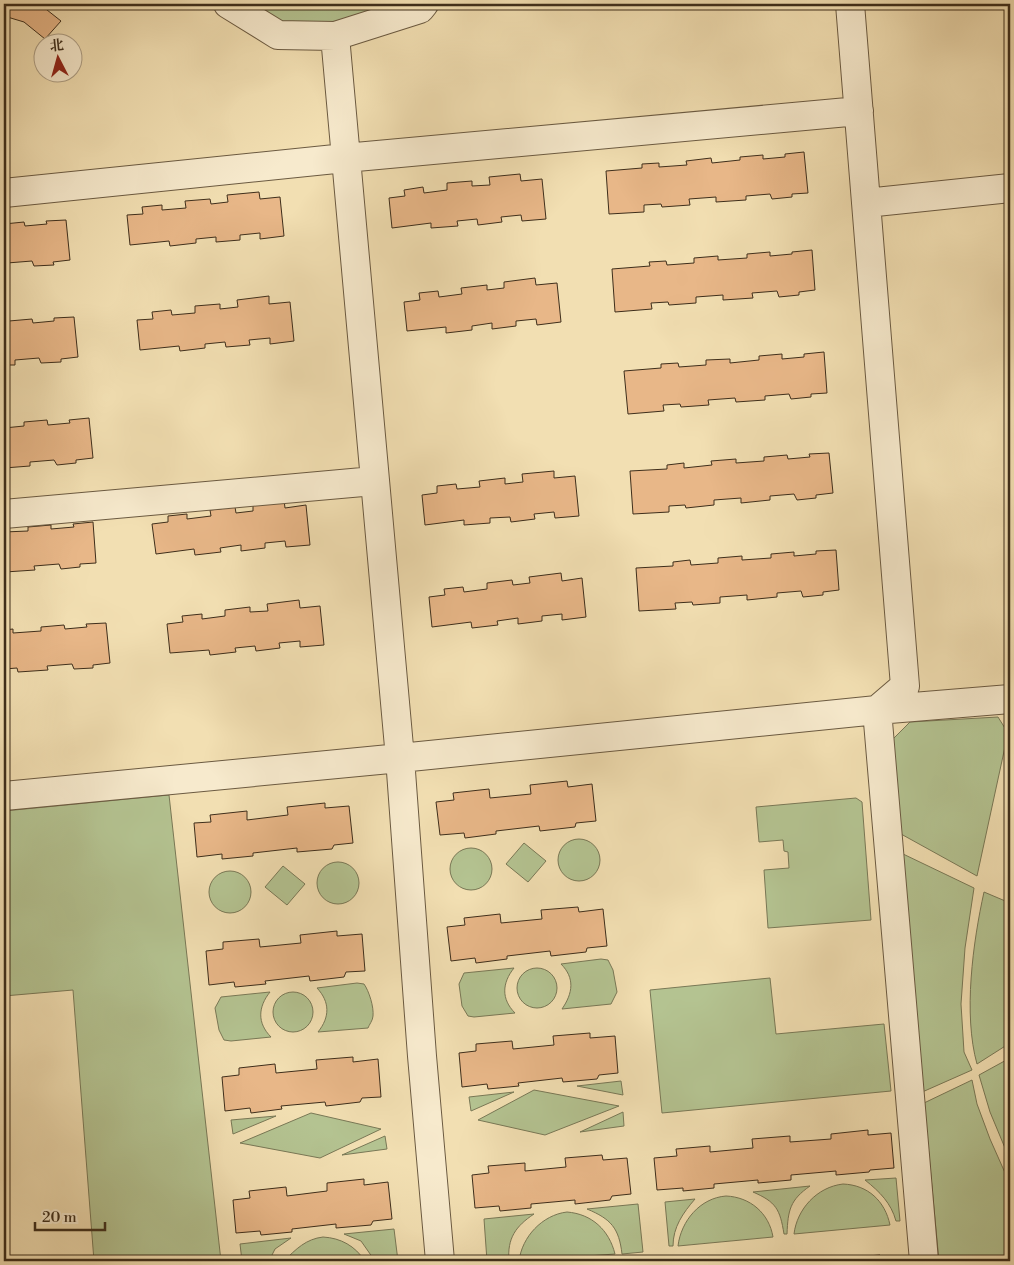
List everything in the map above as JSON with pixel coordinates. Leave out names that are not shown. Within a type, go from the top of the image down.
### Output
[{"type":"lane","points":[[228,4],[278,35],[335,36],[420,9],[424,4]]},
{"type":"lane","points":[[850,4],[905,686],[877,710]]},
{"type":"lane","points":[[335,36],[400,758],[422,1056],[440,1261]]},
{"type":"lane","points":[[4,192],[345,158],[859,111]]},
{"type":"lane","points":[[866,203],[1010,188]]},
{"type":"lane","points":[[4,514],[374,480]]},
{"type":"lane","points":[[4,796],[877,710],[1010,699]]},
{"type":"lane","points":[[877,710],[924,1261]]},
{"type":"green space","points":[[238,4],[387,4],[376,11],[336,25],[297,27]]},
{"type":"green space","points":[[998,717],[1008,733],[977,876],[901,834],[892,740],[910,722]]},
{"type":"green space","points":[[169,795],[221,1261],[94,1261],[73,990],[4,996],[4,811]]},
{"type":"green space","points":[[856,798],[862,802],[871,920],[768,928],[764,870],[789,868],[788,852],[784,851],[783,840],[759,842],[756,807]]},
{"type":"green space","points":[[579,839],[594,845],[600,860],[594,875],[579,881],[564,875],[558,860],[564,845]]},
{"type":"green space","points":[[524,843],[546,861],[528,882],[506,864]]},
{"type":"green space","points":[[471,848],[486,854],[492,869],[486,884],[471,890],[456,884],[450,869],[456,854]]},
{"type":"green space","points":[[901,853],[974,888],[965,948],[961,1004],[964,1052],[972,1070],[920,1093]]},
{"type":"green space","points":[[338,862],[353,868],[359,883],[353,898],[338,904],[323,898],[317,883],[323,868]]},
{"type":"green space","points":[[283,866],[305,884],[287,905],[265,887]]},
{"type":"green space","points":[[230,871],[245,877],[251,892],[245,907],[230,913],[215,907],[209,892],[215,877]]},
{"type":"green space","points":[[984,892],[1010,903],[1010,1043],[977,1064],[973,1044],[970,1001],[973,955]]},
{"type":"green space","points":[[601,959],[608,960],[613,970],[617,992],[611,1004],[562,1009],[566,1003],[571,986],[569,975],[561,964]]},
{"type":"green space","points":[[514,968],[505,985],[505,997],[510,1008],[515,1013],[468,1016],[462,1006],[459,984],[464,973]]},
{"type":"green space","points":[[537,968],[551,974],[557,988],[551,1002],[537,1008],[523,1002],[517,988],[523,974]]},
{"type":"green space","points":[[770,978],[776,1034],[884,1024],[891,1091],[662,1113],[650,990]]},
{"type":"green space","points":[[357,983],[364,984],[372,1004],[373,1018],[368,1028],[318,1032],[325,1021],[327,1010],[324,999],[317,988]]},
{"type":"green space","points":[[270,992],[261,1009],[261,1021],[266,1032],[271,1037],[224,1040],[219,1030],[215,1008],[221,997]]},
{"type":"green space","points":[[293,992],[307,998],[313,1012],[307,1026],[293,1032],[279,1026],[273,1012],[279,998]]},
{"type":"green space","points":[[1010,1058],[1010,1160],[990,1112],[979,1075]]},
{"type":"green space","points":[[972,1080],[977,1104],[1010,1184],[1010,1261],[939,1261],[924,1103]]},
{"type":"green space","points":[[621,1081],[623,1095],[577,1086]]},
{"type":"green space","points":[[534,1090],[619,1106],[545,1135],[478,1120]]},
{"type":"green space","points":[[514,1092],[471,1111],[469,1097]]},
{"type":"green space","points":[[623,1112],[624,1126],[580,1132]]},
{"type":"green space","points":[[311,1113],[381,1129],[320,1158],[240,1143]]},
{"type":"green space","points":[[276,1116],[233,1134],[231,1120]]},
{"type":"green space","points":[[385,1136],[387,1149],[342,1155]]},
{"type":"green space","points":[[896,1178],[900,1221],[896,1221],[884,1198],[865,1180]]},
{"type":"green space","points":[[843,1184],[860,1187],[874,1196],[888,1216],[890,1225],[794,1234],[799,1216],[810,1201],[825,1190]]},
{"type":"green space","points":[[810,1186],[798,1196],[791,1206],[787,1234],[784,1234],[781,1218],[776,1207],[767,1199],[753,1192]]},
{"type":"green space","points":[[726,1196],[743,1199],[757,1208],[771,1228],[773,1237],[678,1246],[683,1228],[693,1212],[708,1201]]},
{"type":"green space","points":[[695,1199],[679,1221],[673,1239],[673,1246],[669,1246],[665,1202]]},
{"type":"green space","points":[[638,1204],[643,1252],[622,1254],[616,1231],[608,1221],[587,1209]]},
{"type":"green space","points":[[567,1212],[584,1216],[598,1225],[604,1231],[615,1254],[519,1261],[524,1244],[535,1229],[549,1218]]},
{"type":"green space","points":[[534,1214],[522,1223],[514,1233],[511,1239],[509,1261],[487,1261],[484,1219]]},
{"type":"green space","points":[[394,1229],[398,1261],[375,1261],[361,1241],[344,1234]]},
{"type":"green space","points":[[323,1237],[336,1239],[347,1244],[357,1251],[365,1261],[284,1261],[306,1242]]},
{"type":"green space","points":[[291,1238],[275,1249],[269,1261],[242,1261],[240,1244]]},
{"type":"building","points":[[4,4],[44,4],[42,6],[61,21],[51,32],[36,32],[24,22],[4,16]]},
{"type":"building","points":[[804,152],[808,193],[792,194],[792,197],[772,199],[770,194],[746,196],[746,200],[716,202],[716,197],[689,199],[690,205],[662,207],[661,204],[644,205],[644,212],[609,214],[606,171],[642,168],[642,164],[659,163],[659,167],[687,165],[686,161],[711,158],[712,163],[740,160],[740,157],[763,155],[763,159],[785,157],[785,154]]},
{"type":"building","points":[[520,174],[521,181],[542,179],[546,219],[522,221],[521,215],[501,217],[502,222],[478,225],[477,219],[457,221],[458,226],[431,228],[431,223],[392,228],[389,198],[405,196],[404,190],[423,187],[424,193],[447,190],[447,183],[472,181],[472,186],[490,185],[489,177]]},
{"type":"building","points":[[259,192],[260,199],[280,197],[284,236],[260,239],[260,233],[240,235],[240,240],[216,242],[216,237],[196,239],[196,243],[170,246],[169,241],[130,245],[127,215],[143,214],[142,207],[162,205],[162,210],[186,208],[185,201],[210,199],[211,204],[228,202],[227,195]]},
{"type":"building","points":[[66,220],[70,260],[53,262],[54,265],[34,266],[32,261],[7,263],[8,268],[4,268],[4,224],[24,222],[25,226],[47,224],[46,221]]},
{"type":"building","points":[[812,250],[815,290],[799,292],[799,295],[779,297],[777,291],[752,293],[753,298],[723,300],[723,295],[696,297],[696,303],[669,305],[668,302],[651,303],[652,309],[615,312],[612,269],[650,266],[649,262],[666,261],[667,265],[694,263],[694,258],[718,256],[718,260],[747,258],[747,254],[770,252],[770,256]]},
{"type":"building","points":[[535,278],[536,285],[557,283],[561,322],[537,325],[536,319],[516,321],[516,326],[492,329],[492,323],[472,326],[472,330],[446,333],[446,327],[407,331],[404,302],[420,300],[419,293],[438,291],[439,297],[462,294],[461,288],[487,285],[487,290],[504,288],[504,282]]},
{"type":"building","points":[[269,296],[269,304],[290,302],[294,341],[270,344],[270,338],[249,340],[250,345],[226,347],[225,342],[205,344],[205,348],[180,351],[179,346],[140,350],[137,320],[153,319],[152,312],[171,310],[172,315],[195,313],[195,306],[220,304],[220,309],[238,307],[237,300]]},
{"type":"building","points":[[74,317],[78,357],[61,359],[61,362],[41,363],[39,358],[15,360],[15,365],[4,365],[4,325],[9,325],[9,321],[32,319],[33,323],[54,321],[54,318]]},
{"type":"building","points":[[824,352],[827,393],[811,394],[811,397],[791,399],[789,394],[765,396],[765,400],[736,402],[735,398],[708,400],[709,405],[681,407],[680,404],[663,405],[664,411],[628,414],[624,371],[661,368],[661,364],[678,363],[679,367],[706,365],[706,360],[730,359],[730,363],[759,360],[759,356],[782,354],[782,359],[804,357],[804,354]]},
{"type":"building","points":[[89,418],[93,458],[76,460],[76,463],[57,465],[54,460],[30,462],[30,466],[4,468],[4,428],[24,426],[24,422],[47,420],[48,425],[70,423],[69,420]]},
{"type":"building","points":[[829,453],[833,493],[816,495],[816,498],[797,500],[794,494],[770,496],[770,500],[741,503],[741,498],[714,500],[714,505],[686,508],[685,505],[669,506],[669,512],[633,514],[630,471],[667,469],[667,465],[684,463],[684,468],[712,465],[711,461],[736,459],[736,463],[764,461],[764,457],[787,455],[788,459],[810,457],[809,454]]},
{"type":"building","points":[[554,471],[554,478],[575,476],[579,516],[555,518],[554,512],[534,514],[535,519],[511,522],[510,517],[490,518],[490,523],[464,525],[464,520],[425,525],[422,495],[437,493],[437,486],[456,484],[457,489],[480,487],[479,481],[505,478],[505,484],[523,482],[522,474]]},
{"type":"building","points":[[284,500],[285,508],[306,505],[310,545],[286,547],[285,541],[265,543],[265,548],[241,551],[241,545],[220,548],[221,552],[195,555],[194,549],[156,554],[152,524],[168,522],[168,516],[187,514],[187,519],[211,516],[210,510],[235,507],[236,513],[253,511],[253,503]]},
{"type":"building","points":[[93,522],[96,563],[80,564],[80,567],[61,569],[59,564],[34,566],[35,570],[5,572],[4,532],[28,531],[28,527],[51,525],[51,529],[74,527],[73,524]]},
{"type":"building","points":[[836,550],[839,590],[823,592],[823,595],[803,597],[801,591],[777,593],[777,597],[747,600],[747,595],[720,597],[720,603],[693,605],[692,602],[675,603],[676,609],[639,611],[636,568],[673,566],[673,562],[690,560],[691,565],[718,563],[718,558],[742,556],[742,560],[771,558],[771,554],[794,552],[794,556],[816,554],[816,551]]},
{"type":"building","points":[[561,573],[562,581],[582,578],[586,617],[562,620],[562,614],[542,616],[542,621],[518,624],[518,618],[497,621],[498,625],[472,628],[471,622],[432,627],[429,597],[445,595],[444,589],[463,587],[464,592],[487,589],[487,583],[512,580],[513,585],[530,583],[529,577]]},
{"type":"building","points":[[299,600],[300,608],[320,606],[324,645],[300,647],[300,641],[279,643],[280,648],[256,651],[255,646],[235,648],[236,652],[210,655],[209,650],[170,653],[167,624],[183,622],[182,616],[202,614],[202,619],[225,616],[225,610],[250,607],[250,612],[268,611],[267,604]]},
{"type":"building","points":[[106,623],[110,663],[93,665],[93,668],[74,669],[72,664],[47,666],[48,670],[18,672],[17,668],[4,669],[4,630],[13,629],[13,633],[41,631],[41,627],[64,625],[65,629],[87,627],[86,624]]},
{"type":"building","points":[[567,781],[568,787],[592,784],[596,821],[576,823],[575,827],[540,831],[539,826],[496,831],[496,834],[465,838],[464,833],[440,835],[436,802],[454,800],[453,793],[489,789],[490,798],[531,794],[530,785]]},
{"type":"building","points":[[325,803],[325,808],[349,806],[353,843],[334,845],[332,849],[297,852],[297,848],[253,853],[253,856],[222,859],[222,854],[197,857],[194,823],[211,822],[210,815],[247,811],[247,820],[288,815],[287,807]]},
{"type":"building","points":[[578,907],[579,912],[603,909],[607,946],[587,948],[586,952],[551,956],[550,951],[507,956],[507,959],[476,963],[475,958],[451,961],[447,927],[465,925],[464,918],[500,914],[501,923],[542,919],[541,910]]},
{"type":"building","points":[[337,931],[337,936],[362,934],[365,971],[346,972],[344,977],[310,981],[309,976],[265,981],[266,984],[235,987],[234,982],[209,985],[206,951],[223,949],[223,942],[259,939],[260,947],[301,943],[300,935]]},
{"type":"building","points":[[590,1033],[590,1038],[615,1036],[618,1073],[599,1075],[597,1079],[563,1082],[562,1078],[518,1083],[519,1086],[488,1089],[487,1084],[462,1087],[459,1053],[476,1051],[476,1044],[512,1041],[513,1049],[554,1045],[553,1036]]},
{"type":"building","points":[[353,1057],[353,1062],[378,1059],[381,1097],[362,1098],[360,1102],[326,1106],[325,1102],[281,1106],[282,1109],[251,1113],[250,1108],[225,1111],[222,1077],[239,1075],[239,1068],[275,1064],[276,1073],[317,1069],[316,1060]]},
{"type":"building","points":[[868,1130],[868,1135],[891,1133],[894,1168],[836,1175],[836,1171],[791,1175],[791,1180],[758,1183],[758,1180],[714,1184],[714,1188],[683,1191],[683,1188],[657,1190],[654,1158],[677,1156],[676,1149],[710,1146],[710,1152],[753,1148],[752,1139],[790,1136],[790,1142],[831,1139],[831,1134]]},
{"type":"building","points":[[602,1155],[603,1160],[627,1158],[631,1194],[612,1196],[610,1200],[575,1204],[575,1200],[531,1204],[531,1208],[500,1211],[499,1206],[475,1208],[472,1175],[489,1173],[488,1166],[525,1163],[525,1171],[566,1167],[565,1158]]},
{"type":"building","points":[[364,1179],[364,1185],[388,1182],[392,1219],[373,1221],[371,1225],[336,1228],[336,1224],[292,1229],[292,1232],[261,1235],[260,1231],[236,1233],[233,1200],[250,1198],[249,1191],[286,1187],[287,1196],[327,1191],[327,1183]]},
{"type":"building","points":[[880,1255],[880,1259],[903,1258],[904,1261],[843,1261],[843,1258]]}]
